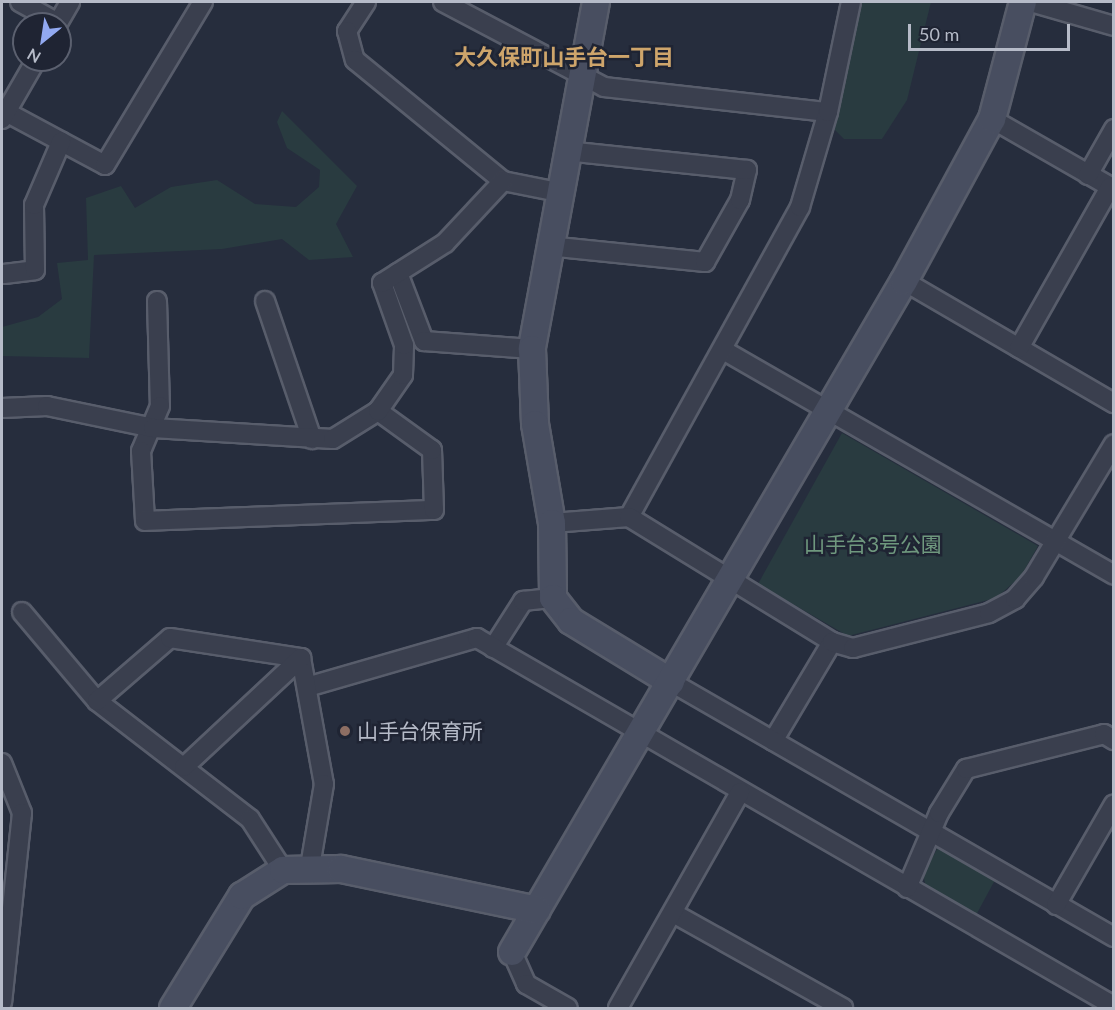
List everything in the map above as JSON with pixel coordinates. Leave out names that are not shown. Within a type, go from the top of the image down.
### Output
[{"type":"street","points":[[20,2],[37,12]]},
{"type":"street","points":[[29,72],[4,115],[105,165],[203,2]]},
{"type":"street","points":[[366,2],[347,32],[355,60],[503,181],[558,192]]},
{"type":"street","points":[[444,2],[581,79],[604,87],[828,112]]},
{"type":"street","points":[[596,2],[548,246],[532,349],[536,424],[552,523],[553,598],[571,621],[671,682],[1113,937]]},
{"type":"street","points":[[629,517],[800,207],[828,112],[851,2]]},
{"type":"street","points":[[567,1008],[526,984],[512,952],[904,282],[992,120],[1023,2]]},
{"type":"street","points":[[1031,2],[1113,26]]},
{"type":"street","points":[[992,120],[1112,188],[1019,348]]},
{"type":"street","points":[[1088,175],[1113,129]]},
{"type":"street","points":[[4,273],[35,270],[34,205],[61,142]]},
{"type":"street","points":[[548,246],[705,262],[740,200],[747,170],[566,151]]},
{"type":"street","points":[[2,408],[46,406],[153,428],[333,439],[378,411],[403,375],[404,345],[382,283],[445,243],[503,181]]},
{"type":"street","points":[[398,273],[424,341],[532,349]]},
{"type":"street","points":[[904,282],[1113,404]]},
{"type":"street","points":[[265,301],[312,439]]},
{"type":"street","points":[[157,302],[160,406],[153,428],[141,451],[145,521],[434,510],[432,450],[378,411]]},
{"type":"street","points":[[723,350],[1113,575]]},
{"type":"street","points":[[552,523],[629,517],[832,642],[853,648],[989,613],[1015,599],[1055,542],[1113,444]]},
{"type":"street","points":[[493,648],[523,601],[553,598]]},
{"type":"street","points":[[22,612],[97,700],[250,819],[283,870]]},
{"type":"street","points":[[97,700],[170,638],[301,658]]},
{"type":"street","points":[[307,687],[477,638],[907,888],[1091,1002],[1113,1006]]},
{"type":"street","points":[[773,741],[832,642]]},
{"type":"street","points":[[301,658],[324,784],[310,867]]},
{"type":"street","points":[[184,766],[301,658]]},
{"type":"street","points":[[907,888],[934,835],[939,813],[966,769],[1104,734],[1113,740]]},
{"type":"street","points":[[2,763],[22,813],[7,912],[2,1002]]},
{"type":"street","points":[[618,1008],[740,792]]},
{"type":"street","points":[[1056,905],[1113,804]]},
{"type":"street","points":[[173,1008],[242,896],[283,870],[310,867],[427,884],[537,910]]},
{"type":"street","points":[[673,913],[843,1008]]},
{"type":"green space","points":[[857,2],[931,2],[907,100],[882,139],[844,139],[833,128]]},
{"type":"green space","points":[[282,111],[357,186],[336,224],[353,257],[309,260],[282,239],[222,249],[94,255],[89,358],[2,356],[2,327],[38,317],[62,299],[57,263],[88,260],[86,198],[121,186],[135,208],[171,187],[217,180],[255,204],[296,207],[319,187],[320,170],[287,148],[277,122]]},
{"type":"green space","name":"山手台3号公園","points":[[842,433],[1038,546],[1021,576],[996,598],[848,636],[758,584]]},
{"type":"green space","points":[[939,846],[995,880],[975,917],[926,888],[923,873]]},
{"type":"place","name":"山手台保育所","points":[[345,731]]},
{"type":"district","name":"大久保町山手台一丁目","points":[[564,57]]}]
